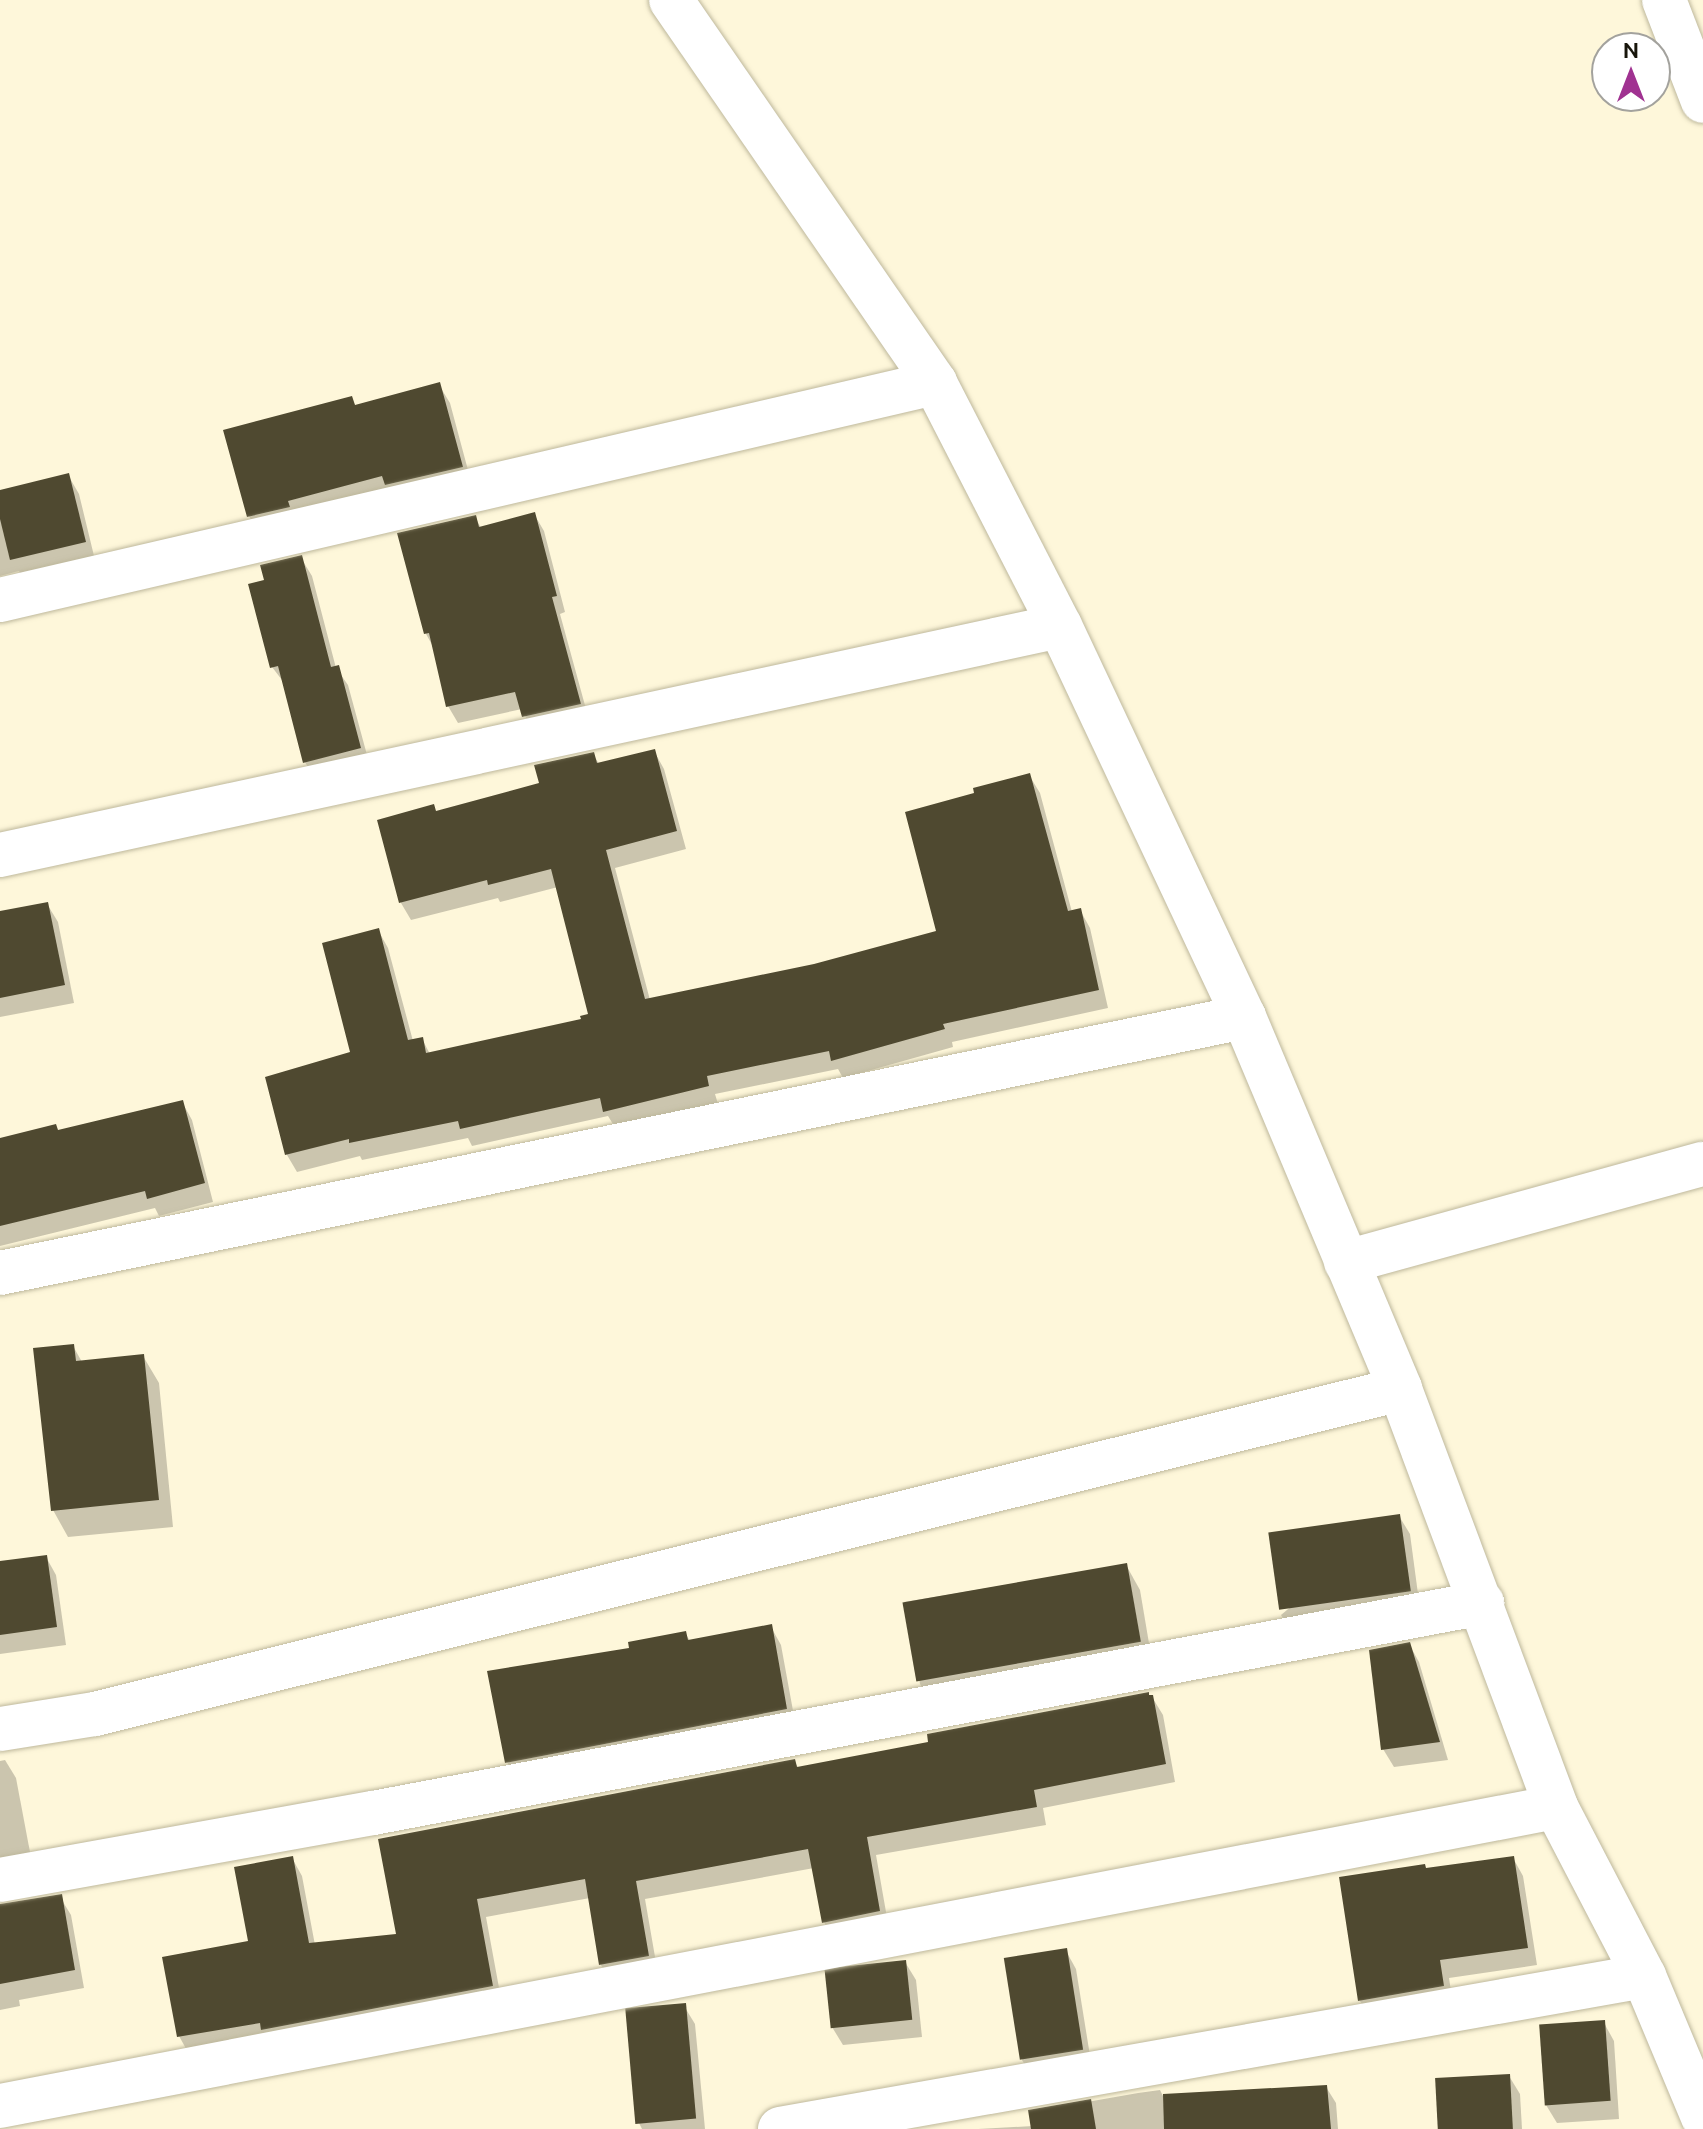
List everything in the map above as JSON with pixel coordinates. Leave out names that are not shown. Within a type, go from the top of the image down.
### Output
[{"type":"street","points":[[671,0],[935,383],[1060,626],[1244,1017],[1400,1389],[1556,1807],[1644,1976],[1703,2117]]},
{"type":"street","points":[[1664,0],[1703,101]]},
{"type":"street","points":[[0,600],[935,383]]},
{"type":"street","points":[[0,855],[1060,626]]},
{"type":"street","points":[[0,1273],[1244,1017]]},
{"type":"street","points":[[1346,1262],[1703,1164]]},
{"type":"street","points":[[0,1729],[95,1714],[1400,1389]]},
{"type":"street","points":[[0,1880],[404,1808],[1482,1603]]},
{"type":"street","points":[[0,2106],[1556,1807]]},
{"type":"street","points":[[780,2129],[1644,1976]]},
{"type":"building","points":[[440,382],[463,467],[385,485],[382,476],[288,501],[290,507],[247,517],[223,430],[352,396],[355,405]]},
{"type":"building","points":[[69,473],[86,542],[10,560],[0,519],[0,490]]},
{"type":"building","points":[[535,512],[557,596],[552,597],[581,704],[522,717],[515,692],[446,707],[429,633],[424,634],[397,533],[476,515],[479,527]]},
{"type":"building","points":[[302,555],[331,667],[339,665],[361,748],[303,763],[278,666],[270,668],[248,584],[264,580],[260,565]]},
{"type":"building","points":[[655,749],[677,831],[606,850],[645,999],[814,964],[936,931],[905,812],[974,793],[973,788],[1030,773],[1068,911],[1081,908],[1099,990],[943,1024],[945,1029],[831,1061],[829,1051],[707,1076],[709,1086],[603,1112],[600,1098],[460,1129],[458,1121],[349,1143],[349,1139],[285,1155],[265,1077],[350,1052],[322,943],[379,928],[408,1040],[423,1037],[426,1053],[581,1019],[580,1016],[588,1014],[551,869],[488,885],[487,880],[399,903],[377,820],[434,804],[436,811],[539,783],[534,765],[594,752],[597,763]]},
{"type":"building","points":[[48,902],[65,985],[0,998],[0,911]]},
{"type":"building","points":[[183,1100],[205,1183],[147,1199],[145,1191],[0,1226],[0,1138],[56,1124],[58,1130]]},
{"type":"building","points":[[74,1344],[76,1361],[144,1354],[159,1500],[51,1511],[33,1348]]},
{"type":"building","points":[[1400,1514],[1411,1591],[1279,1610],[1268,1533]]},
{"type":"building","points":[[47,1555],[57,1627],[0,1635],[0,1561]]},
{"type":"building","points":[[1127,1563],[1141,1642],[916,1681],[902,1603]]},
{"type":"building","points":[[772,1624],[787,1709],[505,1763],[487,1671],[629,1648],[628,1642],[686,1631],[688,1640]]},
{"type":"building","points":[[1410,1642],[1440,1742],[1381,1750],[1369,1650]]},
{"type":"building","points":[[1149,1692],[1153,1695],[1166,1764],[1034,1790],[1037,1807],[867,1837],[880,1911],[822,1923],[808,1849],[636,1881],[649,1956],[599,1965],[585,1879],[477,1899],[493,1986],[261,2030],[260,2023],[177,2037],[162,1957],[248,1941],[234,1867],[293,1856],[309,1943],[396,1934],[378,1839],[795,1759],[797,1767],[928,1742],[927,1734]]},
{"type":"building","points":[[1514,1856],[1528,1948],[1440,1960],[1444,1986],[1358,2001],[1339,1877],[1425,1864],[1426,1868]]},
{"type":"building","points":[[62,1894],[75,1970],[0,1984],[0,1904]]},
{"type":"building","points":[[1067,1948],[1083,2050],[1020,2060],[1004,1958]]},
{"type":"building","points":[[906,1960],[912,2020],[831,2028],[824,1969]]},
{"type":"building","points":[[686,2003],[696,2119],[635,2124],[625,2008]]},
{"type":"building","points":[[1605,2020],[1611,2101],[1545,2105],[1539,2025]]},
{"type":"building","points":[[1510,2074],[1513,2129],[1438,2129],[1435,2078]]},
{"type":"building","points":[[1327,2085],[1331,2129],[1164,2129],[1163,2094]]},
{"type":"building","points":[[1091,2099],[1096,2129],[1031,2129],[1028,2110]]}]
